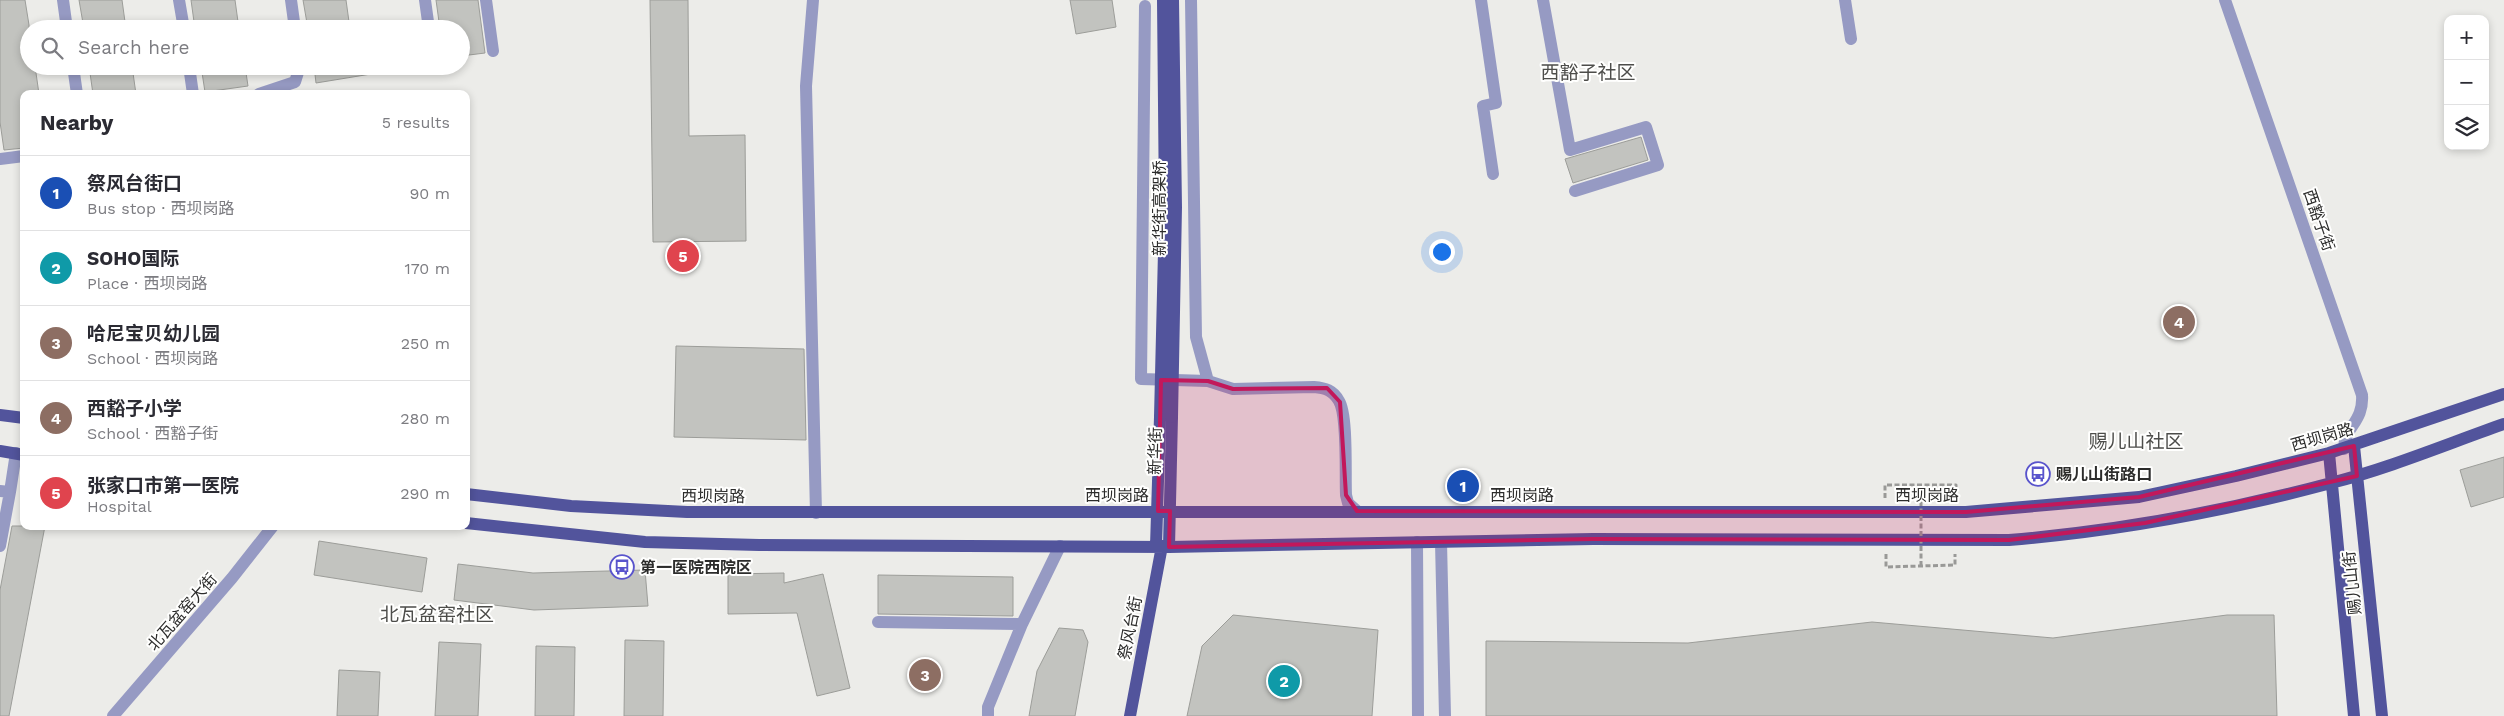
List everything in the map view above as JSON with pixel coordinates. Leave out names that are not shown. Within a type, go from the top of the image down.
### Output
[{"type":"main road","name":"新华街高架桥","points":[[1163,0],[1166,417]]},
{"type":"main road","name":"新华街高架桥","points":[[1166,417],[1176,207],[1173,0]]},
{"type":"main road","name":"西坝岗路","points":[[470,494],[571,506],[687,512],[1966,512],[2139,497],[2329,453],[2504,394]]},
{"type":"main road","points":[[0,415],[20,418]]},
{"type":"main road","name":"新华街","points":[[1162,547],[1166,417]]},
{"type":"main road","points":[[470,523],[645,542],[759,545],[1162,547],[1593,539],[2009,540],[2066,535],[2145,523],[2332,483],[2504,424]]},
{"type":"main road","name":"赐儿山街","points":[[2349,447],[2357,476],[2382,716]]},
{"type":"main road","points":[[0,451],[20,454]]},
{"type":"main road","name":"赐儿山街","points":[[2329,453],[2354,716]]},
{"type":"main road","name":"祭风台街","points":[[1130,716],[1162,547]]},
{"type":"street","points":[[63,0],[66,20]]},
{"type":"street","points":[[179,0],[182,20]]},
{"type":"street","points":[[291,0],[294,20]]},
{"type":"street","points":[[424,0],[427,20]]},
{"type":"street","points":[[486,0],[493,51]]},
{"type":"street","points":[[813,0],[806,86],[816,513]]},
{"type":"street","points":[[1481,0],[1496,103],[1482,106],[1493,174]]},
{"type":"street","points":[[1543,0],[1570,150],[1646,127],[1658,166],[1575,191]]},
{"type":"street","points":[[1845,0],[1851,39]]},
{"type":"street","name":"西豁子街","points":[[2225,0],[2362,395],[2363,408],[2344,442],[2349,447]]},
{"type":"street","points":[[1208,381],[1196,337],[1191,3],[1145,3],[1141,379],[1208,381],[1233,389],[1327,388],[1340,402],[1343,416],[1346,495],[1348,503],[1357,511]]},
{"type":"street","points":[[74,75],[76,90]]},
{"type":"street","points":[[190,75],[192,90]]},
{"type":"street","points":[[268,90],[295,82],[297,75]]},
{"type":"street","points":[[0,159],[20,156]]},
{"type":"street","points":[[0,546],[5,491],[20,454]]},
{"type":"street","name":"北瓦盆窑大街","points":[[113,716],[232,578],[270,530]]},
{"type":"street","points":[[1417,542],[1418,716]]},
{"type":"street","points":[[1441,542],[1445,716]]},
{"type":"street","points":[[988,716],[988,707],[1022,624],[1060,546]]},
{"type":"street","points":[[878,622],[1022,624]]},
{"type":"street","points":[[1408,716],[1418,695]]},
{"type":"path","points":[[1885,485],[1956,485]]},
{"type":"path","points":[[1921,485],[1921,566]]},
{"type":"path","points":[[1886,567],[1955,565]]},
{"type":"highlighted area","points":[[1161,380],[1208,381],[1233,389],[1327,388],[1340,402],[1346,495],[1357,511],[1966,512],[2139,497],[2354,446],[2357,476],[2145,523],[2009,540],[1593,539],[1169,547],[1170,511],[1158,511]]},
{"type":"building","points":[[0,0],[25,0],[28,20],[20,20],[20,75],[36,75],[38,90],[20,90],[20,148],[4,150],[0,122]]},
{"type":"building","points":[[79,0],[122,0],[125,20],[82,20]]},
{"type":"building","points":[[191,0],[235,0],[238,20],[194,20]]},
{"type":"building","points":[[303,0],[346,0],[349,20],[306,20]]},
{"type":"building","points":[[436,0],[478,0],[485,53],[470,55],[470,20],[439,20]]},
{"type":"building","points":[[650,0],[688,0],[689,136],[745,135],[746,241],[653,242]]},
{"type":"building","points":[[1070,0],[1112,0],[1116,27],[1076,34]]},
{"type":"building","points":[[90,75],[133,75],[135,90],[92,90]]},
{"type":"building","points":[[202,75],[246,75],[248,86],[205,90]]},
{"type":"building","points":[[315,75],[365,75],[316,83]]},
{"type":"building","points":[[1641,137],[1648,160],[1573,183],[1565,159]]},
{"type":"building","points":[[676,346],[804,349],[806,440],[674,437]]},
{"type":"building","points":[[2504,457],[2504,497],[2471,507],[2460,470]]},
{"type":"building","points":[[12,526],[20,526],[20,530],[44,530],[9,716],[0,716],[0,590]]},
{"type":"building","points":[[319,541],[427,558],[422,592],[314,575]]},
{"type":"building","points":[[458,564],[533,573],[645,570],[648,606],[534,610],[454,600]]},
{"type":"building","points":[[784,573],[784,583],[823,574],[850,688],[817,696],[797,613],[728,614],[728,574]]},
{"type":"building","points":[[878,575],[1013,577],[1013,616],[878,614]]},
{"type":"building","points":[[1233,615],[1378,630],[1372,716],[1187,716],[1202,646]]},
{"type":"building","points":[[2227,615],[2274,615],[2277,716],[1486,716],[1486,641],[1688,643],[1872,622],[2053,638]]},
{"type":"building","points":[[1059,628],[1083,630],[1088,642],[1075,716],[1029,716],[1037,671]]},
{"type":"building","points":[[625,640],[664,641],[663,716],[624,716]]},
{"type":"building","points":[[439,642],[481,644],[478,716],[435,716]]},
{"type":"building","points":[[536,646],[575,647],[574,716],[535,716]]},
{"type":"building","points":[[339,670],[380,672],[378,716],[337,716]]},
{"type":"place","name":"张家口市第一医院","points":[[683,256]]},
{"type":"place","name":"西豁子小学","points":[[2179,322]]},
{"type":"place","name":"赐儿山街路口","points":[[2038,474]]},
{"type":"place","name":"祭风台街口","points":[[1463,486]]},
{"type":"place","name":"第一医院西院区","points":[[622,567]]},
{"type":"place","name":"哈尼宝贝幼儿园","points":[[925,675]]},
{"type":"place","name":"SOHO国际","points":[[1284,681]]},
{"type":"district","name":"西豁子社区","points":[[1588,72]]},
{"type":"district","name":"赐儿山社区","points":[[2136,441]]},
{"type":"district","name":"北瓦盆窑社区","points":[[437,614]]}]
